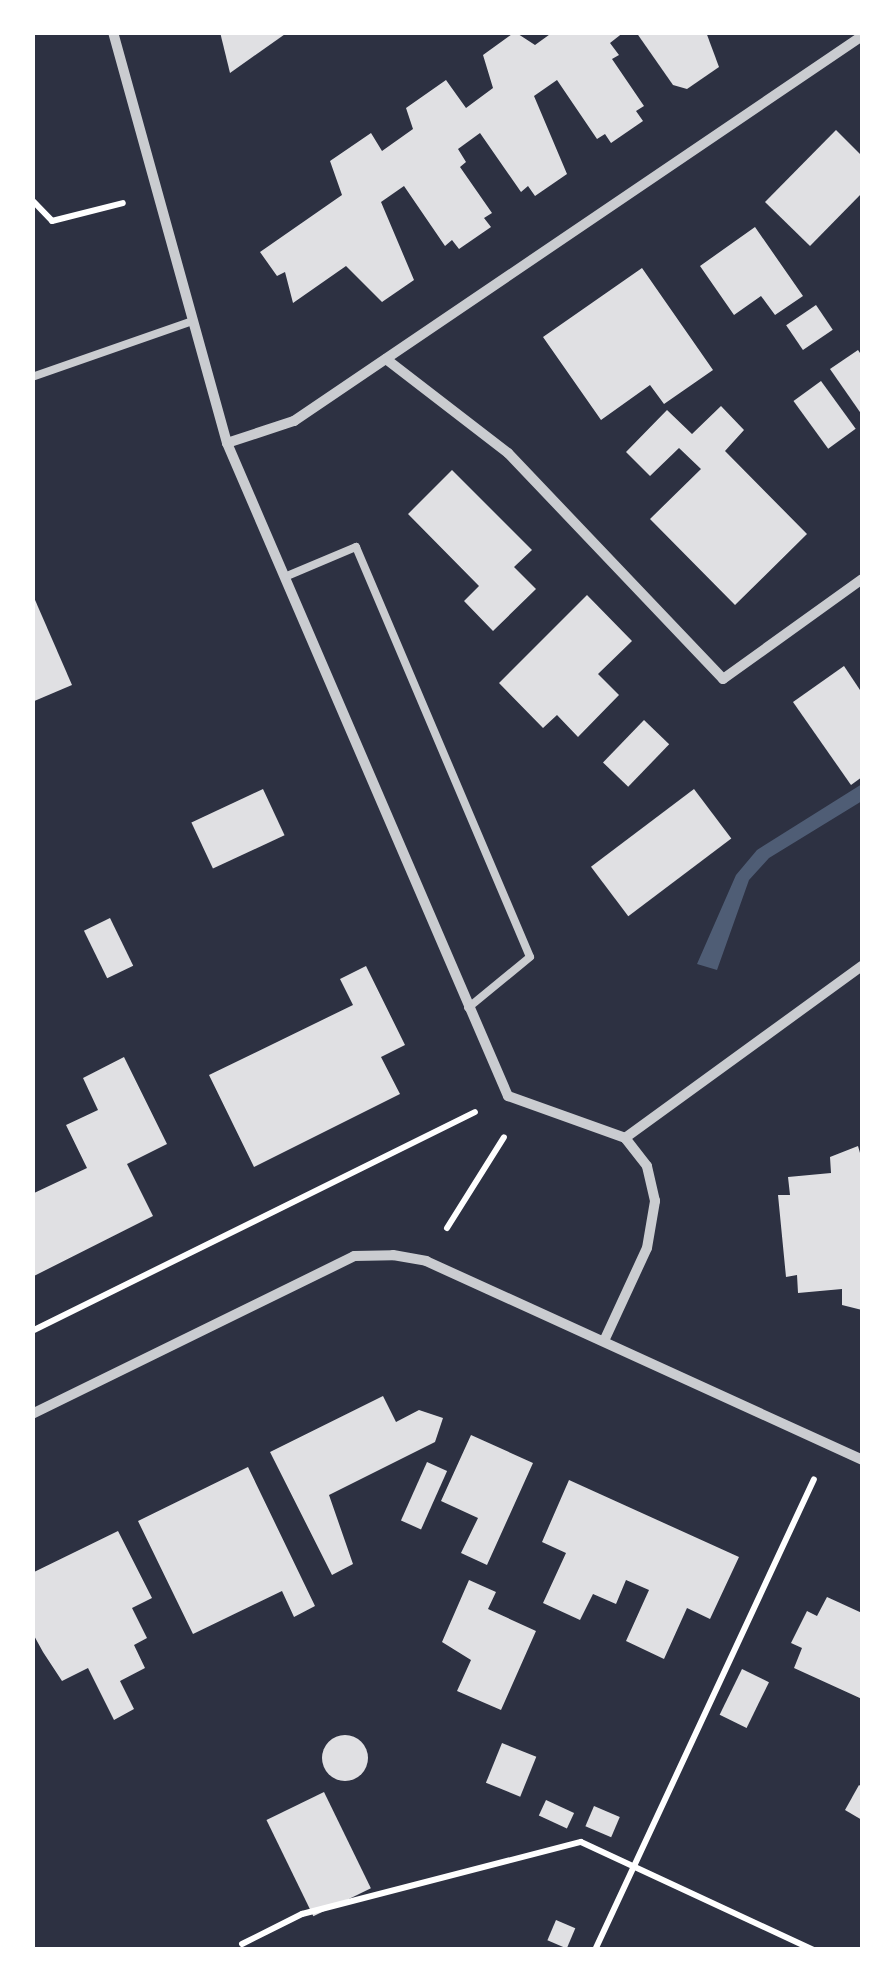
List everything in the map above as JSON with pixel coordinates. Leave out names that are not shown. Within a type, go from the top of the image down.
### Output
[{"type":"street","points":[[113,32],[227,443],[508,1096],[523,1106],[625,1138],[648,1166],[656,1201],[647,1248],[604,1341]]},
{"type":"street","points":[[227,443],[294,421],[862,36]]},
{"type":"street","points":[[386,359],[508,453],[723,678],[862,579]]},
{"type":"street","points":[[625,1138],[862,966]]},
{"type":"street","points":[[32,1414],[354,1256],[426,1261],[862,1460]]},
{"type":"lane","points":[[32,377],[193,320]]},
{"type":"lane","points":[[287,576],[356,548],[530,957],[468,1008]]},
{"type":"path","points":[[32,200],[52,220],[158,195]]},
{"type":"path","points":[[32,1331],[508,1096]]},
{"type":"path","points":[[426,1261],[523,1106]]},
{"type":"path","points":[[596,1950],[630,1868],[831,1446]]},
{"type":"path","points":[[242,1944],[302,1914],[582,1842],[630,1868],[814,1950]]},
{"type":"water","points":[[862,784],[862,801],[769,858],[749,880],[717,970],[697,964],[736,875],[757,850]]},
{"type":"building","points":[[220,32],[288,32],[230,73]]},
{"type":"building","points":[[515,32],[535,45],[553,32],[624,32],[610,43],[619,55],[612,59],[644,106],[636,111],[643,121],[611,143],[605,134],[597,139],[557,80],[534,96],[567,174],[535,196],[528,186],[521,192],[480,133],[458,149],[466,162],[460,167],[492,213],[484,218],[491,227],[459,249],[452,240],[445,246],[404,186],[381,202],[414,280],[382,302],[346,266],[293,303],[285,272],[277,276],[260,252],[342,195],[330,161],[371,133],[382,151],[413,129],[406,108],[446,80],[466,108],[493,88],[483,55]]},
{"type":"building","points":[[636,32],[706,32],[719,67],[687,89],[673,85]]},
{"type":"building","points":[[836,130],[862,156],[862,193],[810,246],[765,202]]},
{"type":"building","points":[[755,227],[803,296],[775,315],[761,296],[734,315],[700,266]]},
{"type":"building","points":[[642,268],[713,370],[664,404],[650,385],[601,420],[543,337]]},
{"type":"building","points":[[816,305],[833,330],[803,350],[786,325]]},
{"type":"building","points":[[858,350],[862,356],[862,415],[830,369]]},
{"type":"building","points":[[821,381],[856,429],[828,449],[793,401]]},
{"type":"building","points":[[721,406],[744,430],[725,451],[807,534],[735,605],[650,519],[701,469],[679,448],[650,476],[626,452],[667,410],[692,434]]},
{"type":"building","points":[[452,470],[532,550],[514,567],[536,589],[493,631],[464,601],[479,586],[408,514]]},
{"type":"building","points":[[32,593],[72,685],[32,702]]},
{"type":"building","points":[[587,595],[632,641],[598,674],[619,695],[578,737],[557,715],[543,728],[499,683]]},
{"type":"building","points":[[844,666],[862,693],[862,777],[851,785],[793,702]]},
{"type":"building","points":[[644,720],[669,744],[628,787],[603,762]]},
{"type":"building","points":[[263,789],[285,835],[213,869],[191,822]]},
{"type":"building","points":[[694,789],[731,839],[628,916],[591,867]]},
{"type":"building","points":[[110,918],[133,966],[107,978],[84,931]]},
{"type":"building","points":[[366,966],[405,1045],[381,1057],[400,1094],[254,1167],[209,1075],[353,1005],[340,979]]},
{"type":"building","points":[[124,1057],[167,1144],[127,1164],[153,1216],[32,1277],[32,1194],[87,1168],[66,1125],[98,1110],[83,1078]]},
{"type":"building","points":[[858,1146],[862,1160],[862,1310],[842,1305],[842,1289],[798,1293],[797,1275],[786,1277],[778,1195],[790,1195],[788,1177],[831,1173],[830,1157]]},
{"type":"building","points":[[383,1396],[396,1422],[419,1410],[443,1418],[435,1442],[329,1495],[353,1564],[332,1575],[270,1452]]},
{"type":"building","points":[[471,1435],[533,1463],[487,1565],[461,1553],[478,1518],[441,1501]]},
{"type":"building","points":[[427,1462],[447,1471],[421,1529],[401,1520]]},
{"type":"building","points":[[248,1467],[315,1606],[294,1617],[282,1591],[193,1634],[138,1521]]},
{"type":"building","points":[[569,1480],[739,1557],[710,1619],[687,1608],[664,1659],[626,1641],[649,1590],[626,1580],[616,1604],[593,1594],[580,1620],[543,1603],[566,1553],[542,1542]]},
{"type":"building","points":[[118,1531],[152,1598],[132,1608],[147,1638],[134,1645],[145,1668],[120,1681],[134,1709],[114,1720],[88,1668],[62,1681],[43,1652],[32,1632],[32,1573]]},
{"type":"building","points":[[469,1580],[496,1592],[488,1609],[536,1631],[501,1710],[457,1691],[471,1660],[442,1642]]},
{"type":"building","points":[[827,1597],[862,1613],[862,1699],[794,1668],[802,1648],[791,1643],[807,1611],[817,1616]]},
{"type":"building","points":[[742,1669],[769,1682],[747,1728],[720,1715]]},
{"type":"building","points":[[345,1735],[361,1742],[368,1758],[361,1774],[345,1781],[329,1774],[322,1758],[329,1742]]},
{"type":"building","points":[[502,1743],[536,1757],[520,1797],[486,1783]]},
{"type":"building","points":[[859,1785],[862,1787],[862,1820],[845,1810]]},
{"type":"building","points":[[324,1792],[371,1888],[313,1916],[266,1820]]},
{"type":"building","points":[[546,1800],[574,1813],[567,1829],[539,1815]]},
{"type":"building","points":[[594,1806],[620,1817],[611,1837],[585,1826]]},
{"type":"building","points":[[556,1920],[575,1928],[567,1948],[547,1940]]}]
